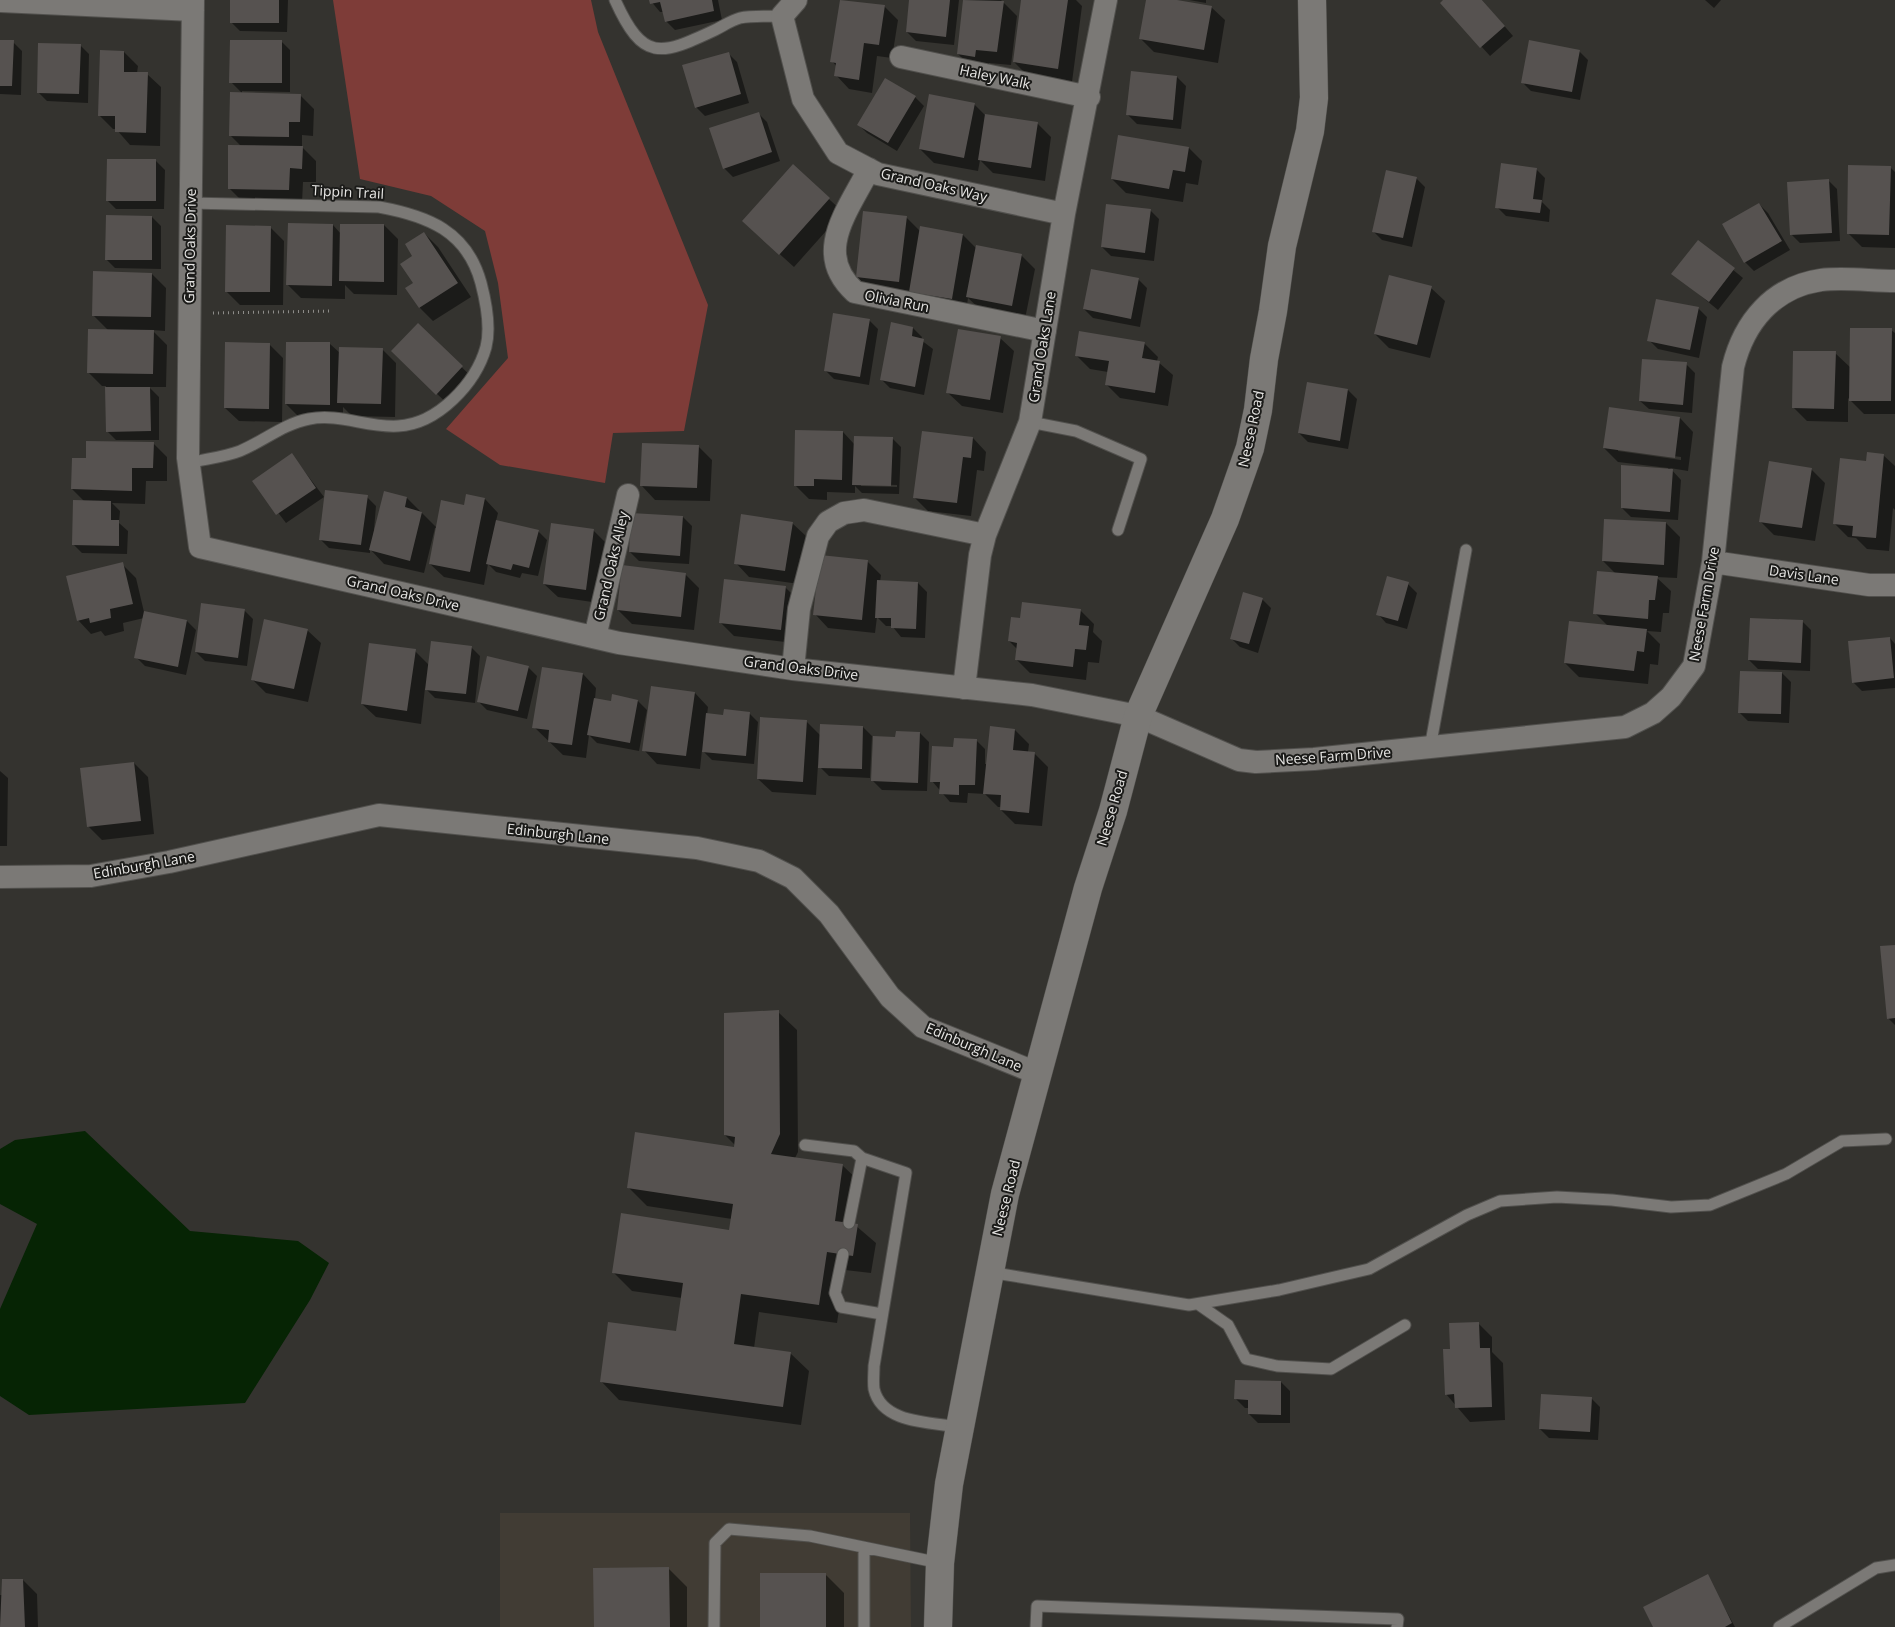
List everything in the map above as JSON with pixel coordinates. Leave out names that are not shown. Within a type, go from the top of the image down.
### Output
[{"type":"street","name":"Grand Oaks Drive","points":[[0,0],[193,5],[189,463],[200,546],[595,637],[793,669],[1032,696],[1138,716]]},
{"type":"street","name":"Grand Oaks Lane","points":[[964,688],[980,555],[985,535],[1030,422],[1064,214],[1089,97],[1106,0]]},
{"type":"street","name":"Neese Road","points":[[938,1627],[940,1563],[959,1427],[1005,1194],[1088,888],[1114,811],[1138,716],[1226,519],[1250,448],[1258,410],[1282,246],[1310,132],[1314,88],[1312,0]]},
{"type":"street","name":"Grand Oaks Way","points":[[789,8],[803,99],[838,153],[878,174],[1064,214]]},
{"type":"street","name":"Haley Walk","points":[[901,57],[1089,97]]},
{"type":"street","name":"Olivia Run","points":[[869,169],[834,243],[834,262],[843,282],[855,292],[1045,331]]},
{"type":"street","name":"Neese Farm Drive","points":[[1138,716],[1239,760],[1284,761],[1430,748],[1625,727],[1652,713],[1671,697],[1694,666],[1713,562],[1733,367],[1739,344],[1752,320],[1773,300],[1797,286],[1822,280],[1895,281]]},
{"type":"street","name":"Grand Oaks Alley","points":[[595,637],[628,495]]},
{"type":"street","points":[[793,669],[799,609],[818,536],[828,522],[844,513],[864,510],[985,535]]},
{"type":"street","name":"Davis Lane","points":[[1713,562],[1869,585],[1895,585]]},
{"type":"street","name":"Edinburgh Lane","points":[[0,877],[91,876],[169,862],[379,815],[697,848],[759,861],[793,878],[830,914],[890,997],[923,1027],[1039,1074]]},
{"type":"lane","points":[[615,0],[634,35],[648,46],[664,50],[682,46],[739,18],[789,8]]},
{"type":"lane","name":"Tippin Trail","points":[[189,463],[240,451],[292,423],[308,419],[328,416],[380,427],[400,426],[420,421],[440,411],[458,393],[478,367],[486,345],[488,320],[476,264],[459,240],[433,222],[406,212],[379,207],[190,203]]},
{"type":"lane","points":[[1030,422],[1076,431],[1141,459],[1118,530]]},
{"type":"lane","points":[[1430,748],[1466,550]]},
{"type":"lane","points":[[989,1272],[1189,1305],[1198,1304],[1279,1290],[1369,1269],[1467,1215],[1500,1200],[1557,1197],[1612,1200],[1671,1207],[1710,1205],[1786,1174],[1842,1141],[1886,1138]]},
{"type":"lane","points":[[805,1145],[854,1151],[862,1158],[906,1173],[874,1366],[874,1390],[882,1406],[897,1416],[959,1427]]},
{"type":"lane","points":[[849,1223],[862,1158]]},
{"type":"lane","points":[[843,1254],[836,1293],[841,1307],[882,1314]]},
{"type":"lane","points":[[1198,1304],[1228,1324],[1246,1359],[1277,1366],[1331,1369],[1405,1325]]},
{"type":"lane","points":[[714,1627],[715,1543],[729,1529],[810,1536],[940,1563]]},
{"type":"lane","points":[[864,1548],[864,1627]]},
{"type":"lane","points":[[1779,1627],[1876,1568],[1895,1565]]},
{"type":"lane","points":[[1036,1627],[1037,1606],[1398,1619],[1397,1627]]},
{"type":"path","points":[[190,313],[332,311]]},
{"type":"shaded area","points":[[333,0],[591,0],[598,32],[708,305],[684,431],[613,433],[605,483],[500,465],[446,429],[508,358],[498,283],[485,231],[431,196],[360,179]]},
{"type":"shaded area","points":[[85,1131],[190,1231],[298,1241],[329,1263],[310,1300],[245,1403],[29,1415],[0,1396],[0,1309],[37,1224],[0,1204],[0,1149],[15,1140]]},
{"type":"shaded area","points":[[500,1513],[910,1513],[911,1627],[500,1627]]},
{"type":"building","points":[[230,0],[279,0],[279,23],[230,23]]},
{"type":"building","points":[[649,0],[712,0],[714,11],[665,22],[660,2],[650,4]]},
{"type":"building","points":[[840,0],[885,5],[879,45],[864,43],[859,80],[834,76],[836,63],[830,62]]},
{"type":"building","points":[[909,0],[950,0],[946,37],[906,32]]},
{"type":"building","points":[[963,0],[1004,1],[997,52],[976,50],[975,57],[957,54]]},
{"type":"building","points":[[1021,0],[1068,0],[1058,69],[1013,62]]},
{"type":"building","points":[[1146,0],[1177,0],[1212,6],[1204,50],[1139,39]]},
{"type":"building","points":[[1443,0],[1482,0],[1505,26],[1480,48],[1440,3]]},
{"type":"building","points":[[0,40],[14,40],[12,86],[0,86]]},
{"type":"building","points":[[230,40],[282,40],[282,83],[229,83]]},
{"type":"building","points":[[1529,40],[1580,50],[1572,92],[1521,83]]},
{"type":"building","points":[[38,43],[81,44],[79,94],[37,93]]},
{"type":"building","points":[[100,50],[124,51],[124,72],[148,72],[146,133],[115,132],[115,116],[98,116]]},
{"type":"building","points":[[729,52],[741,94],[695,108],[682,65]]},
{"type":"building","points":[[1131,71],[1177,76],[1173,120],[1126,115]]},
{"type":"building","points":[[885,78],[916,96],[888,143],[857,125]]},
{"type":"building","points":[[230,92],[301,94],[300,122],[289,122],[289,137],[229,136]]},
{"type":"building","points":[[929,94],[975,103],[964,158],[919,149]]},
{"type":"building","points":[[759,112],[772,152],[723,169],[709,128]]},
{"type":"building","points":[[985,114],[1038,122],[1031,168],[978,160]]},
{"type":"building","points":[[1118,135],[1189,147],[1185,172],[1173,170],[1169,189],[1111,179]]},
{"type":"building","points":[[228,145],[303,146],[302,169],[290,168],[289,190],[228,189]]},
{"type":"building","points":[[107,159],[156,159],[156,201],[106,201]]},
{"type":"building","points":[[1501,163],[1537,168],[1533,199],[1542,200],[1540,213],[1495,208]]},
{"type":"building","points":[[793,164],[830,198],[779,255],[742,221]]},
{"type":"building","points":[[1848,165],[1891,166],[1889,235],[1847,234]]},
{"type":"building","points":[[1386,170],[1417,177],[1403,238],[1372,232]]},
{"type":"building","points":[[1829,179],[1832,233],[1790,235],[1787,182]]},
{"type":"building","points":[[1759,203],[1782,241],[1744,263],[1722,224]]},
{"type":"building","points":[[1106,204],[1151,209],[1145,253],[1101,247]]},
{"type":"building","points":[[863,211],[907,216],[899,282],[856,277]]},
{"type":"building","points":[[106,215],[152,216],[152,260],[105,260]]},
{"type":"building","points":[[288,223],[333,224],[332,286],[286,285]]},
{"type":"building","points":[[340,224],[384,224],[384,282],[339,281]]},
{"type":"building","points":[[226,225],[271,226],[270,292],[225,292]]},
{"type":"building","points":[[920,226],[963,234],[952,299],[909,292]]},
{"type":"building","points":[[424,232],[458,283],[419,308],[405,288],[413,283],[400,264],[412,256],[405,244]]},
{"type":"building","points":[[1698,240],[1735,268],[1709,302],[1671,274]]},
{"type":"building","points":[[976,245],[1022,254],[1012,306],[966,297]]},
{"type":"building","points":[[1091,269],[1139,278],[1131,319],[1083,309]]},
{"type":"building","points":[[93,271],[152,273],[151,317],[92,316]]},
{"type":"building","points":[[1389,275],[1432,286],[1417,345],[1374,334]]},
{"type":"building","points":[[1656,299],[1699,307],[1690,350],[1647,341]]},
{"type":"building","points":[[833,313],[870,319],[860,377],[824,371]]},
{"type":"building","points":[[891,322],[913,327],[912,336],[924,339],[915,387],[880,380]]},
{"type":"building","points":[[418,323],[463,366],[436,395],[391,351]]},
{"type":"building","points":[[1850,328],[1892,328],[1891,401],[1849,401]]},
{"type":"building","points":[[88,329],[154,330],[153,374],[87,373]]},
{"type":"building","points":[[958,329],[1001,336],[990,400],[946,393]]},
{"type":"building","points":[[1079,331],[1145,342],[1142,358],[1160,361],[1155,393],[1105,385],[1109,361],[1075,356]]},
{"type":"building","points":[[225,342],[270,343],[269,409],[224,408]]},
{"type":"building","points":[[286,342],[330,342],[330,405],[285,404]]},
{"type":"building","points":[[339,347],[383,348],[381,404],[337,403]]},
{"type":"building","points":[[1793,351],[1836,351],[1834,409],[1792,408]]},
{"type":"building","points":[[1642,359],[1687,362],[1683,405],[1639,401]]},
{"type":"building","points":[[1307,382],[1348,389],[1340,441],[1298,433]]},
{"type":"building","points":[[105,387],[150,387],[151,431],[106,432]]},
{"type":"building","points":[[1609,407],[1680,417],[1675,458],[1603,448]]},
{"type":"building","points":[[795,430],[843,431],[842,480],[814,479],[814,486],[794,486]]},
{"type":"building","points":[[922,431],[973,437],[971,458],[963,457],[957,503],[913,498]]},
{"type":"building","points":[[854,436],[893,437],[891,486],[852,485]]},
{"type":"building","points":[[86,441],[154,442],[153,468],[132,468],[132,491],[71,489],[72,458],[86,458]]},
{"type":"building","points":[[642,443],[699,445],[697,488],[640,486]]},
{"type":"building","points":[[1867,452],[1884,454],[1876,538],[1852,536],[1853,526],[1833,524],[1840,458],[1866,461]]},
{"type":"building","points":[[292,453],[316,488],[276,515],[252,481]]},
{"type":"building","points":[[1769,461],[1812,468],[1802,528],[1759,522]]},
{"type":"building","points":[[1621,465],[1673,469],[1670,512],[1621,508]]},
{"type":"building","points":[[325,490],[368,495],[361,545],[319,540]]},
{"type":"building","points":[[384,491],[407,497],[405,507],[422,512],[410,561],[369,550]]},
{"type":"building","points":[[466,494],[485,498],[470,572],[429,564],[441,500],[464,505]]},
{"type":"building","points":[[73,500],[111,501],[111,520],[119,520],[119,546],[72,545]]},
{"type":"building","points":[[631,513],[683,516],[680,556],[629,552]]},
{"type":"building","points":[[741,514],[793,522],[785,571],[734,564]]},
{"type":"building","points":[[1604,519],[1666,522],[1664,565],[1602,561]]},
{"type":"building","points":[[496,520],[539,530],[529,568],[513,564],[511,570],[486,564]]},
{"type":"building","points":[[551,523],[594,529],[586,590],[543,584]]},
{"type":"building","points":[[820,555],[868,560],[862,620],[813,615]]},
{"type":"building","points":[[123,562],[133,604],[110,609],[111,618],[90,623],[89,618],[77,621],[66,576]]},
{"type":"building","points":[[622,565],[686,573],[681,617],[617,610]]},
{"type":"building","points":[[1597,571],[1658,576],[1655,600],[1649,600],[1648,619],[1593,614]]},
{"type":"building","points":[[1387,576],[1409,582],[1398,621],[1376,615]]},
{"type":"building","points":[[724,579],[786,586],[781,630],[719,623]]},
{"type":"building","points":[[877,580],[918,582],[916,629],[891,628],[891,618],[875,618]]},
{"type":"building","points":[[1243,592],[1263,598],[1249,644],[1230,639]]},
{"type":"building","points":[[1022,602],[1081,609],[1079,625],[1089,626],[1086,650],[1075,649],[1073,667],[1015,660],[1017,643],[1008,641],[1011,617],[1020,618]]},
{"type":"building","points":[[201,603],[245,609],[238,658],[195,652]]},
{"type":"building","points":[[144,611],[187,620],[178,667],[134,658]]},
{"type":"building","points":[[1750,618],[1803,620],[1801,663],[1748,660]]},
{"type":"building","points":[[264,619],[308,629],[294,689],[251,680]]},
{"type":"building","points":[[1569,621],[1647,629],[1644,652],[1637,651],[1634,671],[1564,663]]},
{"type":"building","points":[[1890,637],[1894,678],[1852,683],[1848,641]]},
{"type":"building","points":[[431,641],[472,646],[466,694],[425,690]]},
{"type":"building","points":[[369,643],[416,649],[407,711],[361,704]]},
{"type":"building","points":[[487,656],[529,666],[518,711],[477,702]]},
{"type":"building","points":[[542,667],[583,673],[572,745],[548,742],[549,730],[532,728]]},
{"type":"building","points":[[1740,671],[1782,672],[1781,714],[1738,713]]},
{"type":"building","points":[[651,686],[695,692],[686,756],[642,751]]},
{"type":"building","points":[[612,694],[638,700],[630,743],[587,735],[594,698],[611,701]]},
{"type":"building","points":[[724,709],[750,712],[746,756],[702,752],[706,713],[723,715]]},
{"type":"building","points":[[760,717],[807,720],[803,782],[757,779]]},
{"type":"building","points":[[820,724],[863,726],[862,769],[818,768]]},
{"type":"building","points":[[990,726],[1015,729],[1013,750],[1035,752],[1029,813],[1000,810],[1001,795],[983,794]]},
{"type":"building","points":[[896,731],[920,732],[918,783],[871,781],[873,736],[895,737]]},
{"type":"building","points":[[954,738],[977,739],[975,785],[959,785],[959,795],[939,794],[940,782],[930,782],[932,746],[953,747]]},
{"type":"building","points":[[134,762],[141,821],[87,827],[80,768]]},
{"type":"building","points":[[1895,945],[1895,1018],[1887,1019],[1880,946]]},
{"type":"building","points":[[779,1010],[780,1134],[771,1154],[843,1164],[835,1221],[858,1224],[853,1256],[827,1252],[819,1305],[741,1294],[734,1344],[791,1352],[783,1407],[600,1382],[608,1322],[676,1331],[683,1283],[612,1273],[621,1213],[729,1230],[733,1204],[627,1188],[635,1132],[734,1147],[735,1137],[724,1135],[724,1013]]},
{"type":"building","points":[[1479,1322],[1480,1348],[1490,1348],[1492,1407],[1455,1408],[1454,1394],[1445,1395],[1443,1349],[1450,1349],[1449,1323]]},
{"type":"building","points":[[1235,1380],[1281,1381],[1281,1415],[1248,1414],[1248,1400],[1234,1399]]},
{"type":"building","points":[[1541,1394],[1592,1397],[1590,1432],[1539,1429]]},
{"type":"building","points":[[669,1567],[670,1627],[594,1627],[593,1568]]},
{"type":"building","points":[[760,1573],[826,1573],[826,1627],[760,1627]]},
{"type":"building","points":[[1708,1574],[1732,1623],[1725,1627],[1653,1627],[1643,1607]]},
{"type":"building","points":[[2,1579],[23,1579],[25,1627],[0,1627]]}]
